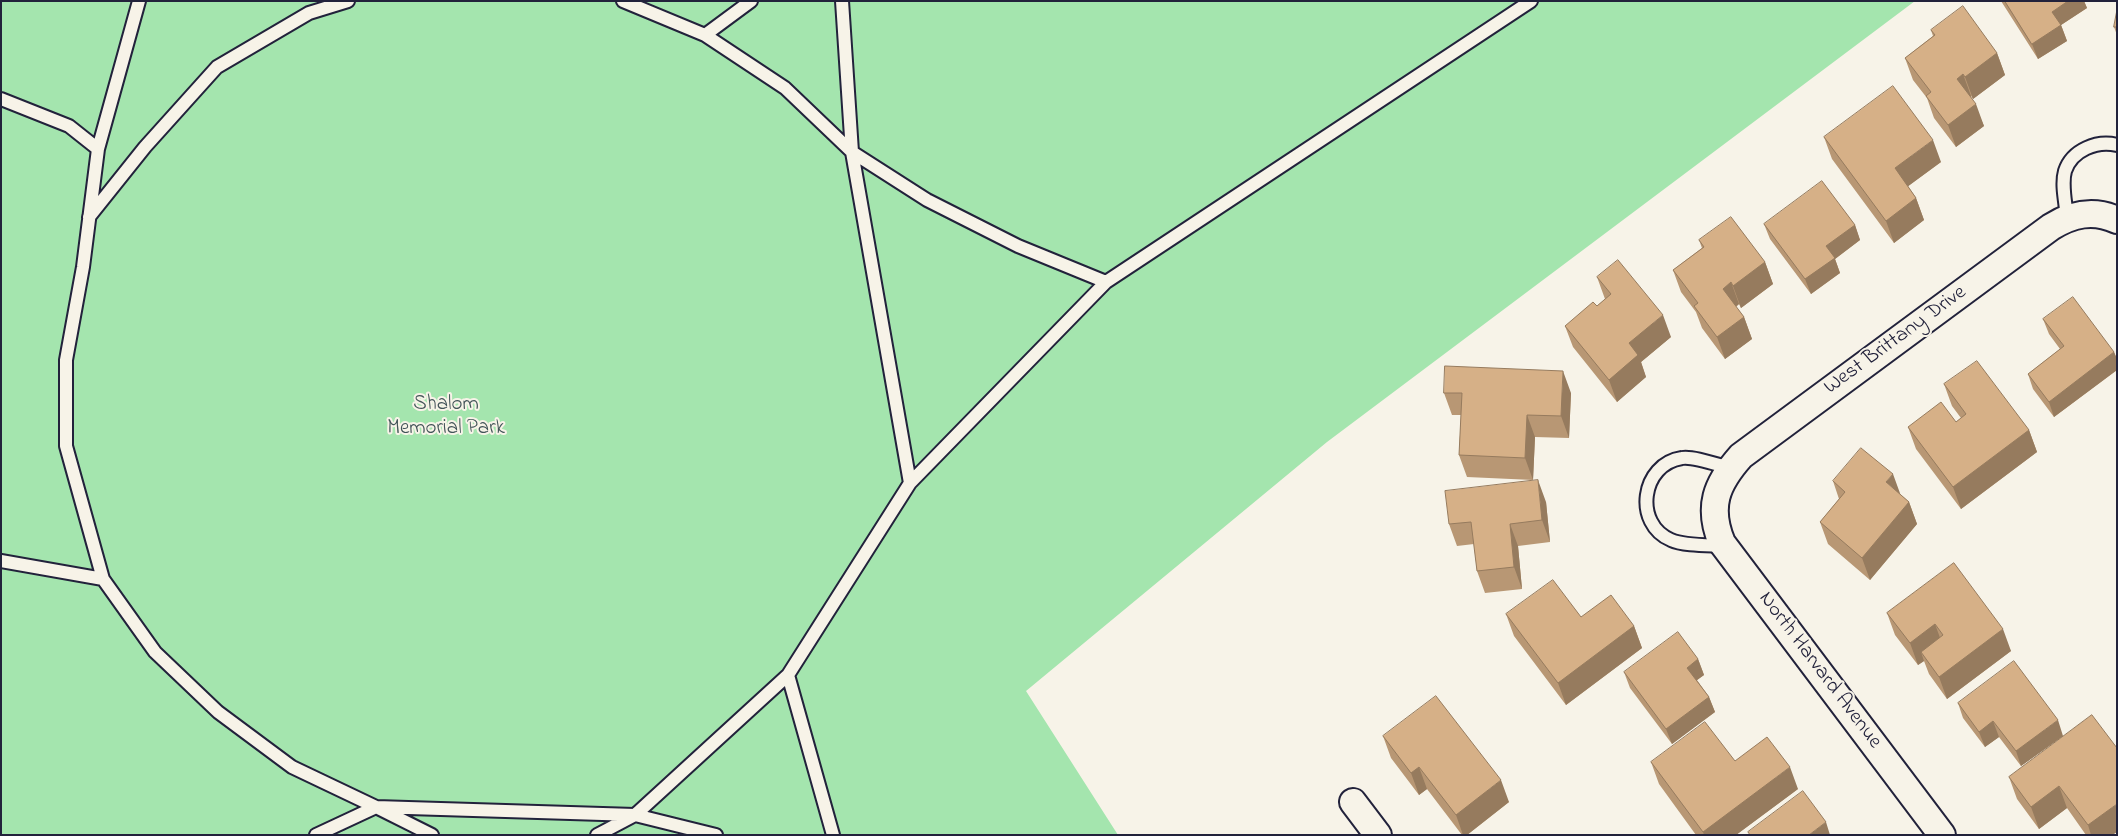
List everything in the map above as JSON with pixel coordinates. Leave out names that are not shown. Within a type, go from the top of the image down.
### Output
[{"type":"street","name":"West Brittany Drive","points":[[1716,500],[1719,486],[1730,468],[1749,450],[2051,227],[2067,218],[2092,213],[2109,217]]},
{"type":"street","name":"North Harvard Avenue","points":[[1716,500],[1715,527],[1724,546],[1942,835]]},
{"type":"street","points":[[1353,802],[1378,835]]},
{"type":"lane","points":[[139,1],[98,149],[66,360],[66,446],[103,579],[156,652],[218,712],[292,767],[432,835]]},
{"type":"lane","points":[[89,218],[145,147],[217,68],[309,14],[348,1]]},
{"type":"lane","points":[[623,1],[705,35],[785,88],[852,152],[927,200],[1018,246],[1106,282]]},
{"type":"lane","points":[[705,35],[751,1]]},
{"type":"lane","points":[[842,1],[852,152],[910,482]]},
{"type":"lane","points":[[598,835],[635,815],[788,675],[910,482],[1106,282],[1531,1]]},
{"type":"lane","points":[[1,99],[69,126],[98,149]]},
{"type":"lane","points":[[2067,218],[2066,169],[2074,157],[2086,148],[2100,144],[2117,145]]},
{"type":"lane","points":[[1724,546],[1672,541],[1660,534],[1649,517],[1646,497],[1649,483],[1657,471],[1669,462],[1683,458],[1730,468]]},
{"type":"lane","points":[[1,561],[103,579]]},
{"type":"lane","points":[[788,675],[833,835]]},
{"type":"lane","points":[[316,835],[376,807],[635,815],[716,835]]},
{"type":"green space","name":"Shalom Memorial Park","points":[[1,1],[1915,1],[1327,442],[1026,691],[1118,835],[1,835]]},
{"type":"building","points":[[2005,1],[2068,1],[2052,12],[2061,25],[2032,44]]},
{"type":"building","points":[[1963,6],[1997,53],[1965,77],[1963,74],[1957,79],[1976,104],[1948,125],[1926,96],[1931,92],[1905,58],[1935,35],[1931,30]]},
{"type":"building","points":[[2117,10],[2117,27],[2114,27]]},
{"type":"building","points":[[1893,86],[1933,140],[1895,168],[1916,198],[1886,221],[1824,137]]},
{"type":"building","points":[[1822,181],[1855,225],[1826,246],[1835,258],[1805,279],[1764,224]]},
{"type":"building","points":[[1731,217],[1765,262],[1733,286],[1731,282],[1723,289],[1744,317],[1717,337],[1694,306],[1698,303],[1673,270],[1704,247],[1699,240]]},
{"type":"building","points":[[1618,260],[1663,315],[1629,343],[1638,355],[1609,380],[1565,326],[1593,302],[1597,306],[1611,294],[1597,277]]},
{"type":"building","points":[[2073,297],[2114,352],[2049,402],[2028,374],[2064,346],[2043,319]]},
{"type":"building","points":[[1977,361],[2029,430],[1953,487],[1908,427],[1941,402],[1956,422],[1966,414],[1944,384]]},
{"type":"building","points":[[1445,366],[1563,371],[1561,416],[1527,415],[1525,458],[1459,455],[1462,393],[1444,393]]},
{"type":"building","points":[[1861,448],[1893,474],[1886,482],[1909,502],[1862,558],[1820,522],[1845,492],[1833,481]]},
{"type":"building","points":[[1538,480],[1542,520],[1510,524],[1514,567],[1477,571],[1471,522],[1449,524],[1445,491]]},
{"type":"building","points":[[1954,563],[2003,629],[1939,677],[1921,652],[1943,635],[1935,624],[1910,643],[1887,613]]},
{"type":"building","points":[[1553,580],[1581,617],[1611,595],[1634,626],[1558,683],[1506,614]]},
{"type":"building","points":[[1678,632],[1698,659],[1687,668],[1709,697],[1666,729],[1624,672]]},
{"type":"building","points":[[2014,661],[2058,720],[2016,751],[1993,721],[1979,732],[1958,703]]},
{"type":"building","points":[[1436,696],[1501,780],[1456,815],[1419,767],[1411,773],[1383,736]]},
{"type":"building","points":[[2092,715],[2117,748],[2117,804],[2088,825],[2059,786],[2031,807],[2009,777]]},
{"type":"building","points":[[1705,722],[1735,761],[1767,737],[1790,767],[1703,832],[1651,762]]},
{"type":"building","points":[[1803,791],[1826,822],[1809,835],[1750,835],[1748,832]]}]
